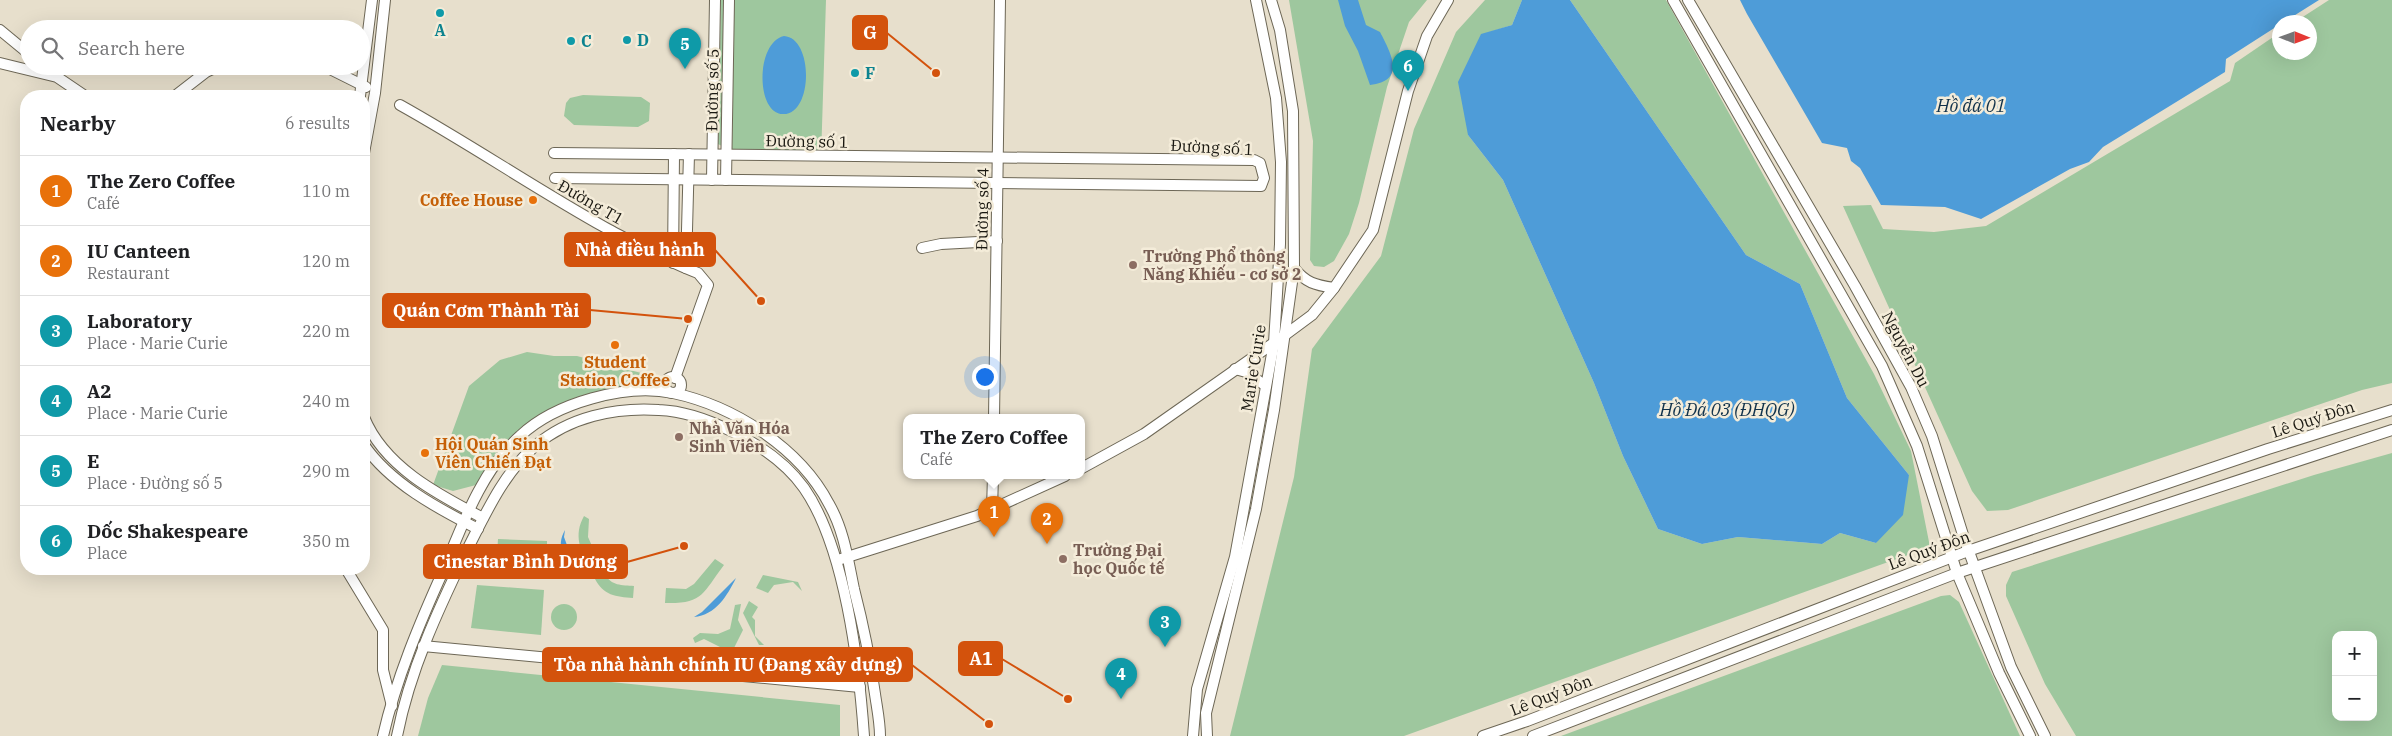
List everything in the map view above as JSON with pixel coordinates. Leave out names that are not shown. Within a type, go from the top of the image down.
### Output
[{"type":"street","points":[[370,20],[372,0]]},
{"type":"street","points":[[370,120],[375,93],[385,0]]},
{"type":"street","name":"Đường số 5","points":[[712,180],[715,0]]},
{"type":"street","name":"Đường số 5","points":[[726,180],[729,0]]},
{"type":"street","name":"Đường số 4","points":[[994,414],[1000,0]]},
{"type":"street","name":"Marie Curie","points":[[1193,736],[1197,689],[1235,558],[1274,343],[1280,244],[1281,162],[1276,98],[1256,0]]},
{"type":"street","name":"Marie Curie","points":[[1207,736],[1206,713],[1256,509],[1285,335],[1294,268],[1293,111],[1280,30],[1271,0]]},
{"type":"street","points":[[1085,466],[1144,434],[1274,343],[1312,314],[1334,288],[1373,230],[1408,91],[1426,36],[1448,0]]},
{"type":"street","name":"Nguyễn Du","points":[[1673,0],[1882,366],[1918,446],[1957,573],[1999,673],[2030,736]]},
{"type":"street","name":"Nguyễn Du","points":[[1688,0],[1855,286],[1911,387],[1932,436],[1968,551],[2011,667],[2045,736]]},
{"type":"street","points":[[0,30],[20,47]]},
{"type":"street","points":[[0,63],[20,68]]},
{"type":"street","points":[[49,75],[57,77]]},
{"type":"street","points":[[55,75],[76,90]]},
{"type":"street","points":[[183,90],[202,75]]},
{"type":"street","points":[[343,75],[375,93]]},
{"type":"street","points":[[361,90],[363,75]]},
{"type":"street","name":"Đường T1","points":[[400,105],[480,151],[559,202],[652,254],[698,273],[708,285],[675,378],[679,380],[681,385],[677,392],[672,393]]},
{"type":"street","name":"Đường số 1","points":[[554,153],[1254,160],[1260,163],[1264,178],[1260,186],[555,178]]},
{"type":"street","points":[[673,263],[674,154]]},
{"type":"street","points":[[686,268],[689,154]]},
{"type":"street","points":[[922,248],[941,244],[996,241]]},
{"type":"street","points":[[1294,268],[1302,279],[1316,285],[1334,288]]},
{"type":"street","points":[[1235,369],[1246,372],[1266,386]]},
{"type":"street","points":[[383,736],[416,635],[464,522],[503,453],[521,434],[542,420],[574,404],[609,394],[641,391],[672,393],[728,412],[775,442],[813,478],[829,502],[840,527],[868,645],[880,736]]},
{"type":"street","points":[[672,393],[672,411]]},
{"type":"street","points":[[398,736],[403,709],[423,646],[478,529],[502,483],[518,462],[536,445],[555,432],[575,422],[615,411],[642,409],[672,411],[701,418],[734,432],[767,452],[786,468],[803,487],[817,510],[836,561],[852,632],[860,687],[864,736]]},
{"type":"street","name":"Lê Quý Đôn","points":[[1483,736],[1527,721],[1968,551],[2268,449],[2392,410]]},
{"type":"street","points":[[370,428],[375,438],[402,467],[424,486],[484,518]]},
{"type":"street","name":"Lê Quý Đôn","points":[[1533,736],[1957,573],[2274,467],[2392,430]]},
{"type":"street","points":[[2268,449],[2274,467]]},
{"type":"street","points":[[370,452],[385,470],[403,485],[478,529]]},
{"type":"street","points":[[992,509],[993,479]]},
{"type":"street","points":[[836,561],[847,556],[955,524],[1058,479]]},
{"type":"street","points":[[350,575],[383,630],[383,670],[392,706]]},
{"type":"street","points":[[423,646],[860,687]]},
{"type":"street","points":[[1711,649],[1719,664]]},
{"type":"street","points":[[1609,689],[1616,704]]},
{"type":"street","points":[[392,706],[403,709]]},
{"type":"street","points":[[1527,721],[1533,736]]},
{"type":"green space","points":[[721,0],[726,0],[722,146],[718,144]]},
{"type":"green space","points":[[734,0],[826,0],[821,158],[732,154]]},
{"type":"green space","points":[[1289,0],[1427,0],[1409,22],[1387,87],[1359,203],[1349,234],[1334,261],[1324,267],[1314,266],[1310,260],[1313,141]]},
{"type":"green space","points":[[1485,0],[1522,0],[1512,25],[1481,35],[1468,135],[1503,180],[1594,383],[1623,456],[1658,529],[1702,544],[1738,537],[1822,544],[1840,533],[1876,543],[1909,475],[1847,398],[1800,284],[1746,255],[1570,0],[1666,0],[1874,374],[1911,451],[1930,547],[1404,736],[1230,736],[1294,477],[1312,349],[1381,256],[1414,129],[1456,32]]},
{"type":"green space","points":[[2329,0],[2392,0],[2392,383],[2362,390],[2008,510],[1987,511],[1972,491],[1843,206],[1871,205],[1883,229],[1934,232],[1986,226],[2230,81],[2235,63],[2272,38],[2272,60],[2317,60],[2317,15],[2306,15]]},
{"type":"green space","points":[[583,95],[641,97],[650,103],[649,121],[638,127],[574,125],[564,116],[566,103],[570,98]]},
{"type":"green space","points":[[527,352],[554,356],[577,356],[660,378],[651,390],[559,412],[520,438],[476,485],[453,491],[433,485],[469,386],[500,360]]},
{"type":"green space","points":[[2392,453],[2392,736],[2076,736],[2045,684],[2006,596],[2006,585],[2012,572],[2314,475]]},
{"type":"green space","points":[[584,516],[589,519],[588,537],[600,564],[588,569],[579,542],[579,530]]},
{"type":"green space","points":[[498,539],[547,541],[547,576],[496,574]]},
{"type":"green space","points":[[715,559],[724,565],[706,590],[695,599],[687,602],[665,603],[666,588],[686,589],[694,584]]},
{"type":"green space","points":[[605,574],[614,583],[634,586],[633,598],[616,596],[602,589],[595,579]]},
{"type":"green space","points":[[763,575],[798,582],[802,591],[793,582],[774,585],[768,593],[756,588]]},
{"type":"green space","points":[[477,585],[544,590],[541,635],[471,628]]},
{"type":"green space","points":[[1950,595],[1959,602],[2020,736],[1561,736],[1941,596]]},
{"type":"green space","points":[[749,601],[758,607],[752,617],[755,620],[755,636],[764,645],[759,645],[743,613]]},
{"type":"green space","points":[[564,604],[573,608],[577,617],[573,626],[564,630],[555,626],[551,617],[555,608]]},
{"type":"green space","points":[[741,604],[738,620],[743,630],[734,648],[724,649],[704,639],[695,643],[693,638],[700,633],[718,634],[730,629],[735,605]]},
{"type":"green space","points":[[442,665],[840,705],[840,736],[418,736],[428,698]]},
{"type":"water","points":[[1338,0],[1358,0],[1366,25],[1380,32],[1389,49],[1393,66],[1392,73],[1381,83],[1370,85],[1358,51],[1345,26]]},
{"type":"water","name":"Hồ Đá 03 (ĐHQG)","points":[[1522,0],[1570,0],[1746,255],[1800,284],[1847,398],[1909,475],[1903,515],[1876,543],[1840,533],[1822,544],[1738,537],[1702,544],[1658,529],[1623,456],[1594,383],[1503,180],[1468,135],[1458,82],[1481,34],[1512,25]]},
{"type":"water","name":"Hồ đá 01","points":[[1740,0],[2319,0],[2295,15],[2272,15],[2272,29],[2226,59],[2225,72],[2103,147],[2089,162],[2070,169],[1981,219],[1945,207],[1881,205],[1860,168],[1851,161],[1847,148],[1822,143]]},
{"type":"water","points":[[784,36],[794,40],[801,49],[805,62],[806,76],[800,103],[793,111],[783,114],[774,111],[768,103],[762,78],[768,51],[775,41]]},
{"type":"water","points":[[565,530],[564,537],[578,575],[574,576],[562,554],[561,542]]},
{"type":"water","points":[[736,578],[725,598],[715,609],[709,613],[694,617],[702,612]]},
{"type":"place","name":"A","points":[[440,13]]},
{"type":"place","name":"D","points":[[627,40]]},
{"type":"place","name":"C","points":[[571,41]]},
{"type":"place","name":"E","points":[[685,69]]},
{"type":"place","name":"F","points":[[855,73]]},
{"type":"place","name":"G","points":[[936,73]]},
{"type":"place","name":"Dốc Shakespeare","points":[[1408,91]]},
{"type":"place","name":"Coffee House","points":[[533,200]]},
{"type":"place","name":"Trường Phổ thông Năng Khiếu - cơ sở 2","points":[[1133,265]]},
{"type":"place","name":"Nhà điều hành","points":[[761,301]]},
{"type":"place","name":"Quán Cơm Thành Tài","points":[[688,319]]},
{"type":"place","name":"Student Station Coffee","points":[[615,345]]},
{"type":"place","name":"Nhà Văn Hóa Sinh Viên","points":[[679,437]]},
{"type":"place","name":"Hội Quán Sinh Viên Chiến Đạt","points":[[425,453]]},
{"type":"place","name":"The Zero Coffee","points":[[994,537]]},
{"type":"place","name":"IU Canteen","points":[[1047,544]]},
{"type":"place","name":"Cinestar Bình Dương","points":[[684,546]]},
{"type":"place","name":"Trường Đại học Quốc tế","points":[[1063,559]]},
{"type":"place","name":"Laboratory","points":[[1165,647]]},
{"type":"place","name":"A1","points":[[1068,699]]},
{"type":"place","name":"A2","points":[[1121,699]]},
{"type":"place","name":"Tòa nhà hành chính IU (Đang xây dựng)","points":[[989,724]]}]
